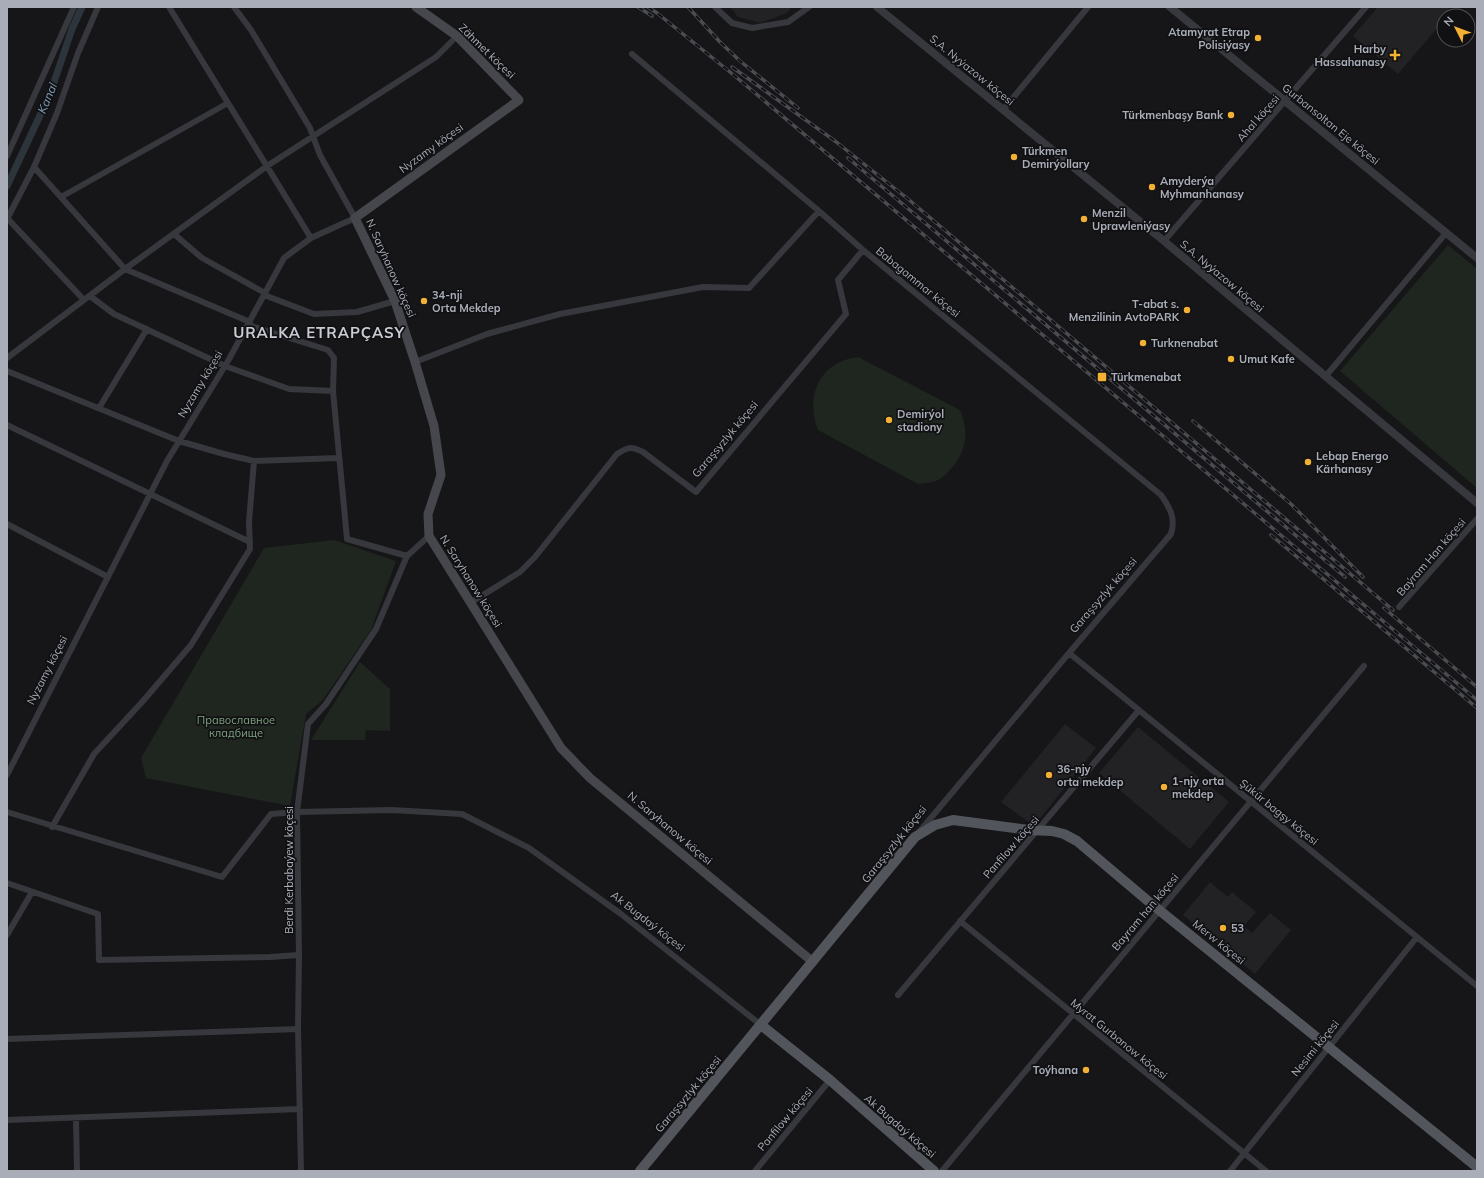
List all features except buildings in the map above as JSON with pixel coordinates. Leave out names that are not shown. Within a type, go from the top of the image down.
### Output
[{"type":"main road","name":"Zähmet köçesi","points":[[416,7],[457,36],[519,100]]},
{"type":"main road","name":"Nyzamy köçesi","points":[[355,218],[519,100]]},
{"type":"main road","name":"N. Saryhanow köçesi","points":[[355,218],[395,301],[416,362],[434,426],[441,475],[428,514],[429,536],[470,603],[561,748],[590,778],[813,962]]},
{"type":"main road","name":"Merw köçesi","points":[[915,837],[935,825],[953,820],[1064,834],[1078,841],[1328,1048],[1477,1167]]},
{"type":"main road","name":"Garaşsyzlyk köçesi","points":[[640,1171],[915,837]]},
{"type":"main road","name":"Ak Bugdaý köçesi","points":[[761,1025],[830,1080],[934,1171]]},
{"type":"street","points":[[7,156],[74,7]]},
{"type":"street","points":[[84,300],[7,219],[34,167],[57,113],[78,53],[98,7]]},
{"type":"street","points":[[169,7],[311,238]]},
{"type":"street","name":"N. Saryhanow köçesi","points":[[234,7],[251,30],[310,128],[320,155],[355,218]]},
{"type":"street","points":[[715,7],[732,23],[752,28],[788,22],[809,7]]},
{"type":"street","name":"S.A. Nyýazow köçesi","points":[[877,7],[1164,241],[1325,378],[1477,503]]},
{"type":"street","points":[[1004,110],[1088,7]]},
{"type":"street","name":"Gurbansoltan Eje köçesi","points":[[1170,7],[1286,100],[1477,258]]},
{"type":"street","name":"Ahal köçesi","points":[[1164,241],[1366,7]]},
{"type":"street","points":[[7,358],[267,166],[436,57],[457,36]]},
{"type":"street","name":"Babagammar köçesi","points":[[632,54],[819,211],[863,250],[1161,495],[1170,508],[1173,516],[1174,527],[1171,534]]},
{"type":"street","points":[[61,197],[228,103]]},
{"type":"street","points":[[34,167],[126,269],[249,323],[328,350],[334,358],[333,391],[347,539],[406,556]]},
{"type":"street","points":[[416,362],[487,334],[560,314],[703,287],[749,288],[819,211]]},
{"type":"street","name":"Nyzamy köçesi","points":[[7,775],[167,461],[225,366],[284,258],[311,238],[355,218]]},
{"type":"street","points":[[1325,378],[1446,233]]},
{"type":"street","points":[[174,234],[202,258],[264,294],[314,314],[357,312],[395,301]]},
{"type":"street","name":"Garaşsyzlyk köçesi","points":[[470,603],[520,572],[535,558],[617,454],[626,448],[635,448],[643,452],[696,492],[846,314],[838,280],[863,250]]},
{"type":"street","points":[[90,296],[114,314],[225,366],[289,389],[333,391]]},
{"type":"street","points":[[99,408],[147,329]]},
{"type":"street","points":[[7,371],[180,441],[254,462],[339,458]]},
{"type":"street","points":[[7,425],[250,542]]},
{"type":"street","points":[[7,812],[52,827],[94,754],[143,701],[191,645],[250,549],[249,522],[254,462]]},
{"type":"street","name":"Baýram Han köçesi","points":[[1400,607],[1477,519]]},
{"type":"street","points":[[7,524],[108,577]]},
{"type":"street","name":"Garaşsyzlyk köçesi","points":[[915,837],[1171,534]]},
{"type":"street","name":"Berdi Kerbabaýew köçesi","points":[[301,1171],[298,1029],[299,955],[297,812],[308,724],[326,704],[376,629],[406,556],[429,536]]},
{"type":"street","name":"Şükür bagşy köçesi","points":[[1069,653],[1477,986]]},
{"type":"street","name":"Bayram han köçesi","points":[[942,1171],[1364,666]]},
{"type":"street","name":"Panfilow köçesi","points":[[898,995],[1038,831],[1138,710]]},
{"type":"street","name":"Ak Bugdaý köçesi","points":[[52,827],[222,877],[271,814],[391,810],[462,814],[529,848],[621,914],[761,1025]]},
{"type":"street","points":[[7,883],[98,914],[100,960],[270,957],[299,955]]},
{"type":"street","points":[[7,935],[32,892]]},
{"type":"street","name":"Myrat Gurbanow köçesi","points":[[960,921],[1266,1171]]},
{"type":"street","name":"Nesimi köçesi","points":[[1230,1171],[1417,937]]},
{"type":"street","points":[[7,1039],[298,1029]]},
{"type":"street","name":"Panfilow köçesi","points":[[755,1171],[830,1080]]},
{"type":"street","points":[[7,1120],[300,1109]]},
{"type":"street","points":[[76,1118],[77,1171]]},
{"type":"shaded area","points":[[730,7],[792,7],[787,13],[761,23],[738,17]]},
{"type":"shaded area","name":"Harby Hassahanasy","points":[[1378,7],[1448,8],[1436,8],[1436,29],[1398,74],[1353,36]]},
{"type":"shaded area","name":"36-njy orta mekdep","points":[[1065,724],[1096,748],[1034,826],[1001,802]]},
{"type":"shaded area","name":"1-njy orta mekdep","points":[[1138,727],[1229,802],[1190,849],[1099,773]]},
{"type":"shaded area","name":"53","points":[[1210,882],[1228,897],[1232,892],[1256,912],[1244,926],[1252,933],[1270,913],[1291,930],[1255,974],[1183,915]]},
{"type":"green space","points":[[1448,245],[1477,269],[1477,488],[1340,371]]},
{"type":"green space","name":"Demirýol stadiony","points":[[858,357],[960,410],[965,427],[962,451],[954,465],[941,478],[934,482],[918,484],[818,430],[814,417],[813,405],[818,383],[825,373],[833,366],[845,360]]},
{"type":"green space","name":"Православное кладбище","points":[[334,540],[396,561],[371,630],[323,700],[306,714],[290,806],[146,778],[141,758],[264,548]]},
{"type":"green space","points":[[360,662],[390,689],[390,731],[366,730],[365,740],[311,740]]},
{"type":"waterway","name":"Kanal","points":[[7,186],[50,94],[72,29],[82,7]]},
{"type":"railway","points":[[638,7],[652,16]]},
{"type":"railway","points":[[648,7],[730,72],[1477,700]]},
{"type":"railway","points":[[688,7],[720,42],[740,61],[798,108]]},
{"type":"railway","points":[[732,67],[835,141],[908,199],[1393,610]]},
{"type":"railway","points":[[848,158],[1345,577]]},
{"type":"railway","points":[[1193,421],[1291,504],[1363,577]]},
{"type":"railway","points":[[1271,535],[1477,708]]},
{"type":"railway","points":[[1384,608],[1477,687]]},
{"type":"place","name":"Atamyrat Etrap Polisiýasy","points":[[1258,38]]},
{"type":"place","name":"Harby Hassahanasy","points":[[1395,55]]},
{"type":"place","name":"Türkmenbaşy Bank","points":[[1231,115]]},
{"type":"place","name":"Türkmen Demirýollary","points":[[1014,157]]},
{"type":"place","name":"Amyderýa Myhmanhanasy","points":[[1152,187]]},
{"type":"place","name":"Menzil Uprawleniýasy","points":[[1084,219]]},
{"type":"place","name":"34-nji Orta Mekdep","points":[[424,301]]},
{"type":"place","name":"T-abat s. Menzilinin AvtoPARK","points":[[1187,310]]},
{"type":"place","name":"Turknenabat","points":[[1143,343]]},
{"type":"place","name":"Umut Kafe","points":[[1231,359]]},
{"type":"place","name":"Türkmenabat","points":[[1102,377]]},
{"type":"place","name":"Demirýol stadiony","points":[[889,420]]},
{"type":"place","name":"Lebap Energo Kärhanasy","points":[[1308,462]]},
{"type":"place","name":"36-njy orta mekdep","points":[[1049,775]]},
{"type":"place","name":"1-njy orta mekdep","points":[[1164,787]]},
{"type":"place","name":"53","points":[[1223,928]]},
{"type":"place","name":"Toýhana","points":[[1086,1070]]},
{"type":"district","name":"URALKA ETRAPÇASY","points":[[319,332]]}]
